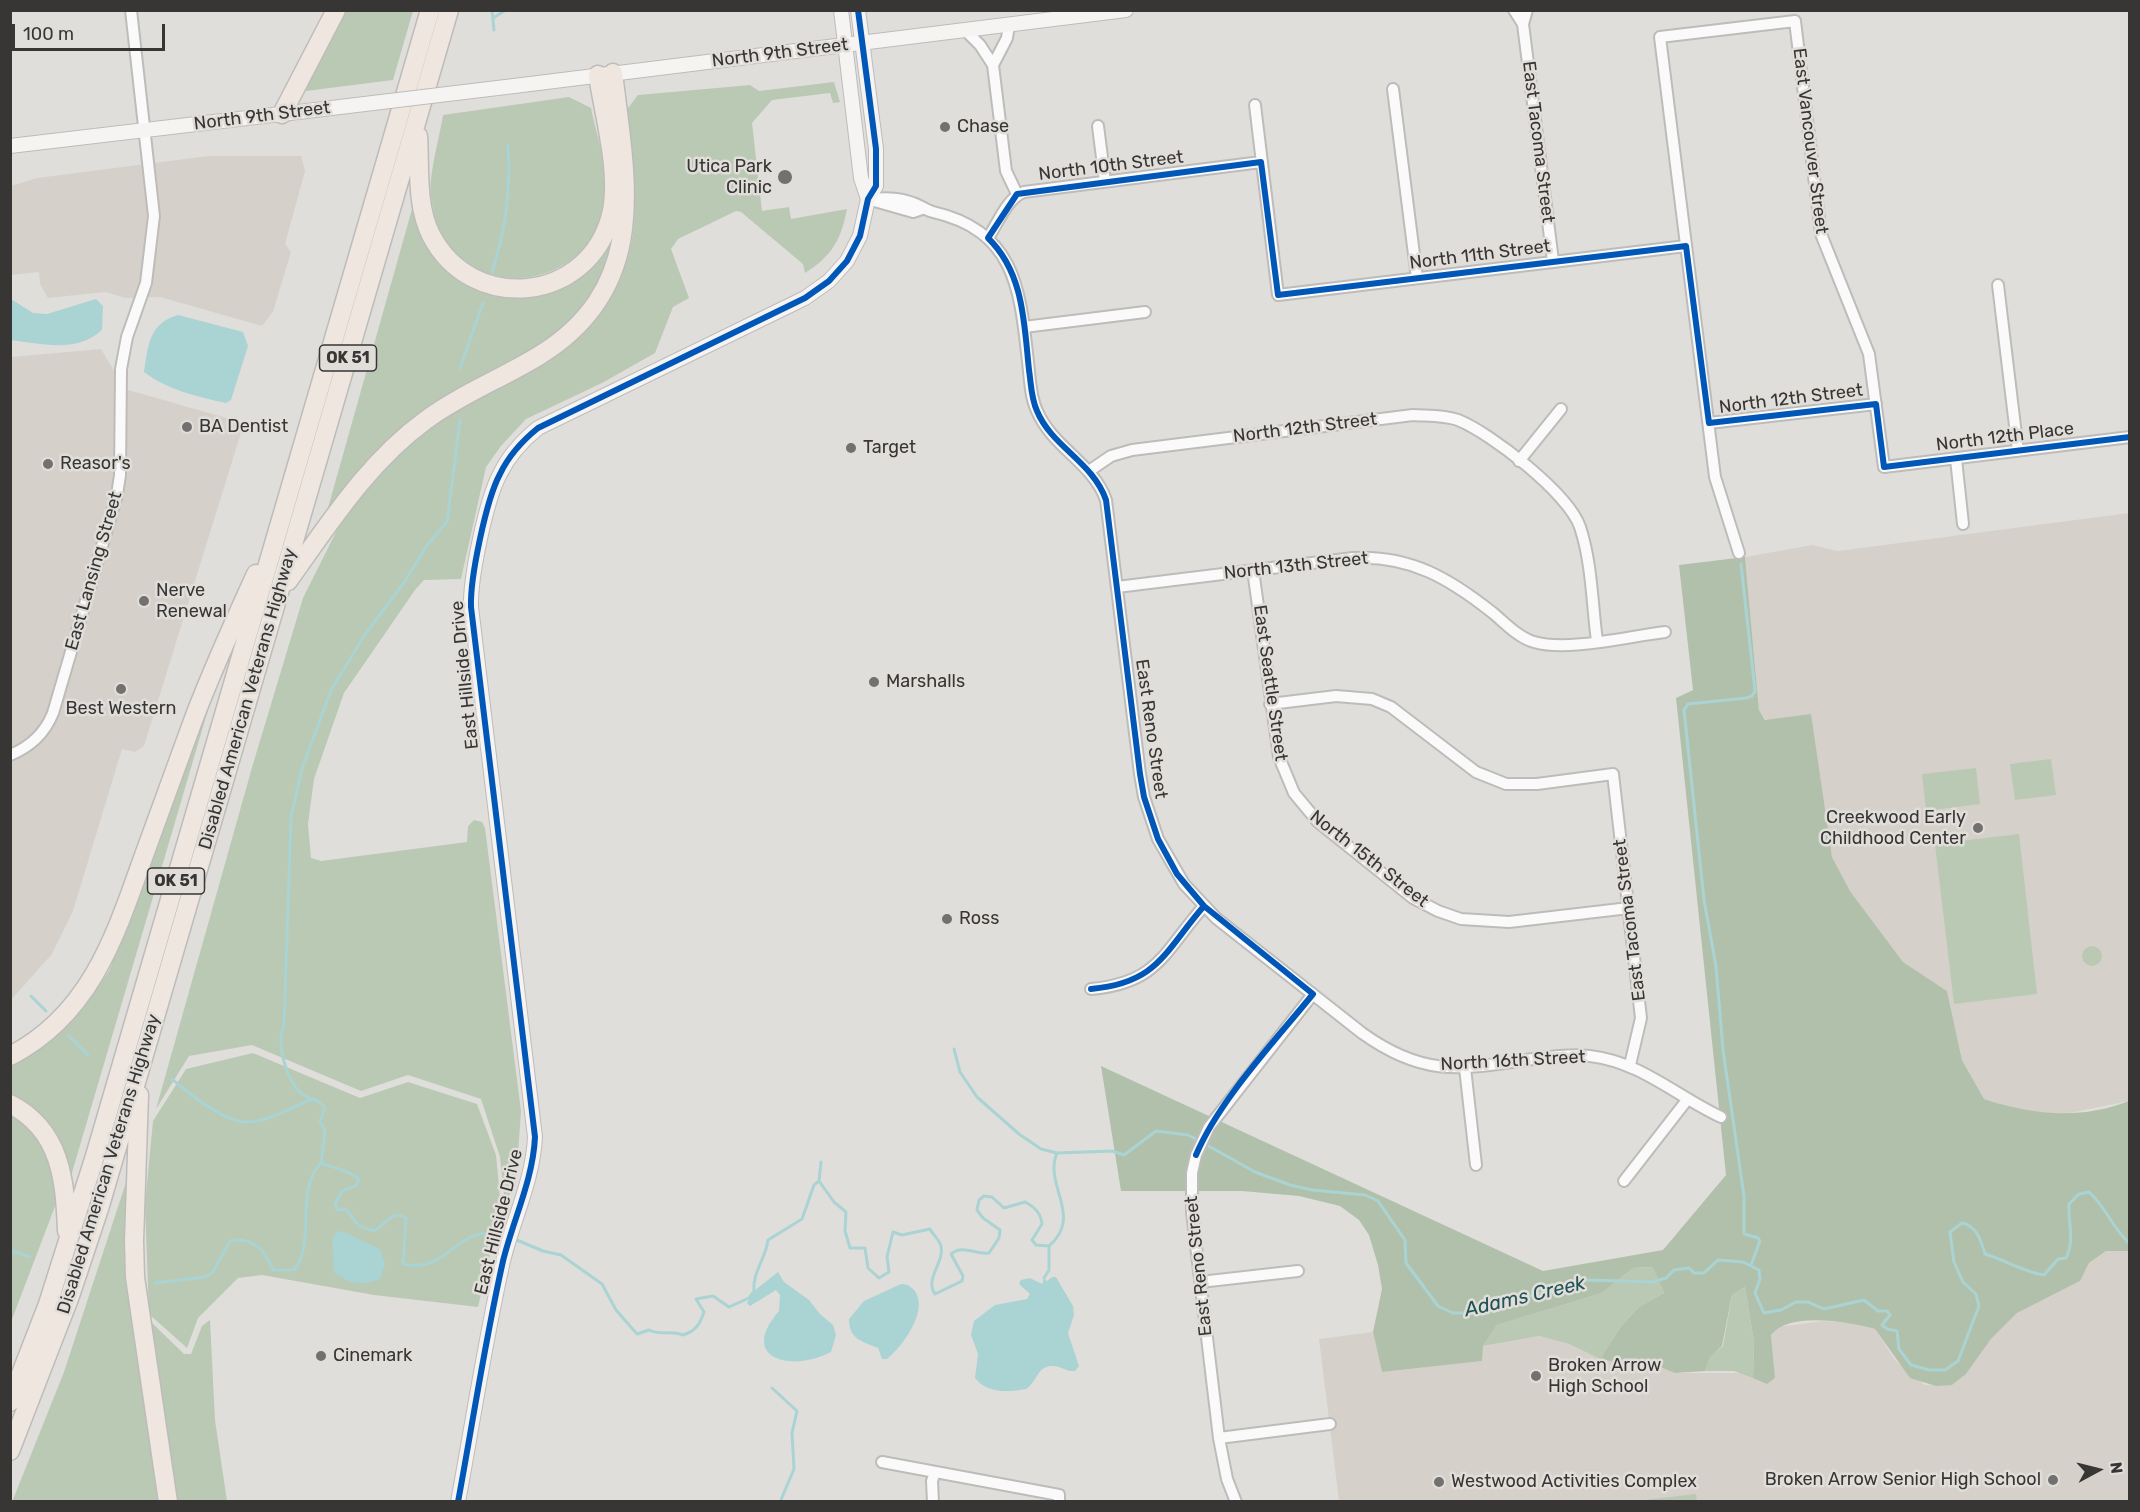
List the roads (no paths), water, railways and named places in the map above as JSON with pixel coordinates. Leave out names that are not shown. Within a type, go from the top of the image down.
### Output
[{"type":"highway","points":[[282,114],[336,10]]},
{"type":"highway","name":"Disabled American Veterans Highway","points":[[10,1402],[68,1246],[430,10]]},
{"type":"highway","name":"Disabled American Veterans Highway","points":[[10,1451],[70,1296],[99,1209],[449,10]]},
{"type":"highway","points":[[417,123],[422,208],[431,235],[445,255],[461,271],[482,282],[508,288],[538,287],[570,273],[584,262],[600,244],[612,213],[613,174],[606,74]]},
{"type":"highway","points":[[279,593],[346,501],[375,466],[411,432],[467,394],[522,366],[555,345],[578,325],[600,296],[620,252],[626,215],[625,177],[606,74]]},
{"type":"highway","points":[[10,1056],[59,1022],[77,1002],[103,963],[124,913],[206,684],[283,515]]},
{"type":"highway","points":[[140,1069],[134,1241],[135,1277],[168,1502]]},
{"type":"highway","points":[[10,1104],[28,1115],[43,1130],[59,1158],[65,1185],[68,1246]]},
{"type":"street","name":"East Lansing Street","points":[[10,755],[26,747],[40,735],[53,713],[117,495],[120,475],[121,369],[127,337],[146,283],[153,240],[154,205],[131,10]]},
{"type":"street","name":"East Hillside Drive","points":[[841,10],[861,178],[868,199]]},
{"type":"street","name":"East Hillside Drive","points":[[458,1502],[505,1254],[533,1163],[535,1137],[471,607],[474,572],[494,487],[511,455],[538,428],[818,290],[847,261],[860,236],[868,199],[876,186],[876,149],[858,10]]},
{"type":"street","name":"North 9th Street","points":[[10,146],[1126,10]]},
{"type":"street","name":"East Tacoma Street","points":[[1514,10],[1523,24]]},
{"type":"street","name":"East Tacoma Street","points":[[1527,10],[1523,24],[1553,261]]},
{"type":"street","name":"East Vancouver Street","points":[[1686,246],[1660,37],[1795,21],[1821,234],[1869,354],[1884,467]]},
{"type":"street","points":[[993,65],[1007,38],[1009,25]]},
{"type":"street","points":[[965,30],[980,45],[993,65],[1006,171],[1010,185],[1017,195]]},
{"type":"street","points":[[1394,89],[1417,278]]},
{"type":"street","points":[[1255,105],[1261,162]]},
{"type":"street","points":[[1098,126],[1105,181]]},
{"type":"street","name":"North 11th Street","points":[[1261,162],[1278,295],[1686,246]]},
{"type":"street","name":"North 10th Street","points":[[988,238],[1017,195],[1105,181],[1261,162]]},
{"type":"street","points":[[868,199],[889,198],[915,203],[922,209],[962,221],[988,238]]},
{"type":"street","name":"East Reno Street","points":[[988,238],[998,248],[1013,273],[1037,411],[1057,443],[1089,471],[1101,487],[1106,500],[1144,797],[1158,840],[1184,884],[1204,906],[1313,994],[1205,1134],[1196,1155],[1191,1189],[1200,1282],[1219,1438],[1227,1479],[1236,1502]]},
{"type":"street","points":[[1686,246],[1715,477],[1739,553]]},
{"type":"street","points":[[1998,285],[2018,451]]},
{"type":"street","points":[[1024,327],[1145,312]]},
{"type":"street","name":"North 12th Street","points":[[1709,423],[1876,404]]},
{"type":"street","points":[[1561,409],[1519,461],[1564,500],[1580,527],[1586,554],[1597,641]]},
{"type":"street","name":"North 12th Street","points":[[1089,471],[1111,456],[1132,450],[1413,415],[1443,416],[1461,421],[1482,433],[1519,461]]},
{"type":"street","name":"North 12th Place","points":[[1884,467],[2130,437]]},
{"type":"street","points":[[1956,459],[1963,524]]},
{"type":"street","name":"North 13th Street","points":[[1117,587],[1353,558],[1400,560],[1437,573],[1454,583],[1524,638],[1533,642],[1560,645],[1665,632]]},
{"type":"street","name":"East Seattle Street","points":[[1253,570],[1279,757],[1294,793]]},
{"type":"street","name":"East Tacoma Street","points":[[1270,704],[1336,696],[1372,699],[1391,707],[1476,772],[1506,784],[1537,783],[1613,774],[1641,1018],[1630,1065]]},
{"type":"street","name":"North 15th Street","points":[[1294,793],[1318,822],[1413,897],[1448,915],[1496,923],[1629,908]]},
{"type":"street","points":[[1091,989],[1117,986],[1146,974],[1164,957],[1204,906]]},
{"type":"street","name":"North 16th Street","points":[[1313,994],[1362,1033],[1396,1055],[1427,1065],[1466,1068],[1576,1055],[1616,1060],[1655,1078],[1687,1100],[1721,1117]]},
{"type":"street","points":[[1466,1068],[1476,1165]]},
{"type":"street","points":[[1624,1181],[1687,1100]]},
{"type":"street","points":[[1200,1282],[1298,1271]]},
{"type":"street","points":[[1219,1438],[1330,1424]]},
{"type":"street","points":[[882,1462],[1059,1498]]},
{"type":"street","points":[[933,1502],[932,1481],[935,1472]]},
{"type":"water","points":[[11,299],[33,313],[47,314],[96,299],[103,306],[102,330],[82,342],[70,344],[47,345],[11,340]]},
{"type":"water","points":[[178,315],[243,332],[248,346],[231,400],[226,403],[172,388],[144,372],[149,345],[156,330],[168,319]]},
{"type":"water","points":[[337,1231],[380,1249],[385,1264],[380,1279],[367,1283],[356,1283],[334,1272],[332,1240]]},
{"type":"water","points":[[778,1272],[784,1282],[809,1300],[833,1325],[836,1335],[831,1352],[800,1361],[786,1361],[774,1357],[767,1350],[764,1340],[768,1327],[779,1311],[780,1295],[776,1290],[750,1306],[747,1303],[754,1291]]},
{"type":"water","points":[[1056,1277],[1073,1306],[1074,1315],[1068,1333],[1079,1366],[1075,1371],[1054,1366],[1046,1367],[1026,1389],[999,1391],[986,1387],[975,1378],[978,1354],[971,1335],[974,1321],[995,1305],[1027,1299],[1030,1294],[1019,1284],[1021,1280],[1030,1278],[1042,1284],[1044,1278],[1047,1281]]},
{"type":"water","points":[[901,1284],[911,1287],[918,1298],[917,1317],[900,1345],[887,1359],[882,1359],[878,1348],[861,1341],[854,1335],[849,1319],[864,1301]]},
{"type":"waterway","points":[[492,10],[494,30]]},
{"type":"waterway","points":[[493,18],[506,10]]},
{"type":"waterway","points":[[492,272],[501,240],[506,209],[509,178],[508,145]]},
{"type":"waterway","points":[[460,368],[483,303]]},
{"type":"waterway","points":[[321,1163],[325,1131],[320,1121],[325,1108],[301,1093],[296,1087],[287,1071],[281,1041],[284,1025],[291,817],[302,769],[331,690],[366,633],[405,581],[428,544],[447,522],[460,420]]},
{"type":"waterway","points":[[1741,564],[1755,691],[1752,696],[1746,698],[1688,704],[1684,710],[1704,900],[1716,966],[1723,1050],[1744,1196],[1744,1234],[1758,1238],[1760,1241],[1751,1265]]},
{"type":"waterway","points":[[31,996],[46,1011]]},
{"type":"waterway","points":[[69,1036],[88,1055]]},
{"type":"waterway","points":[[954,1049],[960,1072],[977,1097],[1019,1134],[1041,1149],[1057,1153]]},
{"type":"waterway","points":[[172,1079],[216,1112],[245,1122],[262,1120],[312,1099]]},
{"type":"waterway","name":"Adams Creek","points":[[512,1238],[543,1251],[561,1255],[602,1284],[616,1310],[637,1334],[649,1330],[683,1335],[694,1329],[704,1312],[696,1299],[713,1296],[729,1307],[749,1298],[754,1291],[755,1278],[768,1240],[802,1219],[814,1185],[819,1181],[834,1202],[846,1212],[845,1231],[850,1248],[865,1248],[868,1268],[879,1278],[889,1272],[887,1257],[893,1232],[902,1235],[930,1229],[941,1246],[940,1258],[932,1282],[935,1294],[962,1281],[963,1276],[951,1254],[960,1250],[989,1253],[999,1238],[1000,1230],[983,1218],[977,1210],[979,1200],[984,1196],[992,1197],[1004,1208],[1025,1202],[1035,1208],[1042,1224],[1032,1240],[1036,1245],[1049,1246],[1059,1235],[1063,1223],[1063,1212],[1055,1177],[1054,1165],[1057,1153],[1112,1151],[1124,1155],[1156,1131],[1188,1135],[1200,1141]]},
{"type":"waterway","name":"Adams Creek","points":[[1205,1144],[1255,1172],[1290,1185],[1312,1190],[1365,1195],[1378,1201],[1405,1240],[1406,1263],[1438,1306],[1453,1313],[1469,1313],[1586,1280],[1653,1282],[1666,1278],[1674,1270],[1689,1268],[1694,1273],[1704,1273],[1718,1260],[1743,1262],[1759,1270],[1760,1279],[1755,1293],[1764,1313],[1781,1310],[1796,1302],[1808,1302],[1824,1309],[1864,1300],[1878,1311],[1887,1311],[1890,1315],[1882,1325],[1887,1329],[1897,1331],[1899,1349],[1911,1365],[1929,1370],[1945,1370],[1958,1361],[1979,1306],[1976,1294],[1963,1282],[1954,1262],[1950,1232],[1962,1223],[1975,1231],[1985,1254],[2044,1275],[2058,1259],[2066,1258],[2069,1252],[2071,1238],[2069,1204],[2079,1194],[2089,1192],[2130,1244]]},
{"type":"waterway","points":[[819,1181],[821,1162]]},
{"type":"waterway","name":"Adams Creek","points":[[155,1283],[205,1277],[213,1272],[230,1241],[238,1240],[251,1243],[262,1251],[273,1270],[294,1270],[301,1258],[304,1245],[309,1187],[313,1174],[321,1163],[359,1179],[357,1185],[342,1191],[335,1204],[337,1210],[346,1209],[359,1226],[374,1231],[396,1215],[406,1218],[403,1264],[419,1265],[433,1262],[475,1235],[489,1233],[506,1236]]},
{"type":"waterway","points":[[1044,1278],[1049,1270],[1049,1246]]},
{"type":"waterway","name":"Adams Creek","points":[[10,1250],[30,1257]]},
{"type":"waterway","points":[[772,1388],[797,1411],[792,1433],[794,1469],[780,1502]]},
{"type":"place","name":"Chase","points":[[945,127]]},
{"type":"place","name":"Utica Park Clinic","points":[[785,177]]},
{"type":"place","name":"BA Dentist","points":[[187,427]]},
{"type":"place","name":"Target","points":[[851,448]]},
{"type":"place","name":"Reasor's","points":[[48,464]]},
{"type":"place","name":"Nerve Renewal","points":[[144,601]]},
{"type":"place","name":"Marshalls","points":[[874,682]]},
{"type":"place","name":"Best Western","points":[[121,689]]},
{"type":"place","name":"Creekwood Early Childhood Center","points":[[1978,828]]},
{"type":"place","name":"Ross","points":[[947,919]]},
{"type":"place","name":"Cinemark","points":[[321,1356]]},
{"type":"place","name":"Broken Arrow High School","points":[[1536,1376]]},
{"type":"place","name":"Broken Arrow Senior High School","points":[[2053,1480]]},
{"type":"place","name":"Westwood Activities Complex","points":[[1439,1482]]}]
